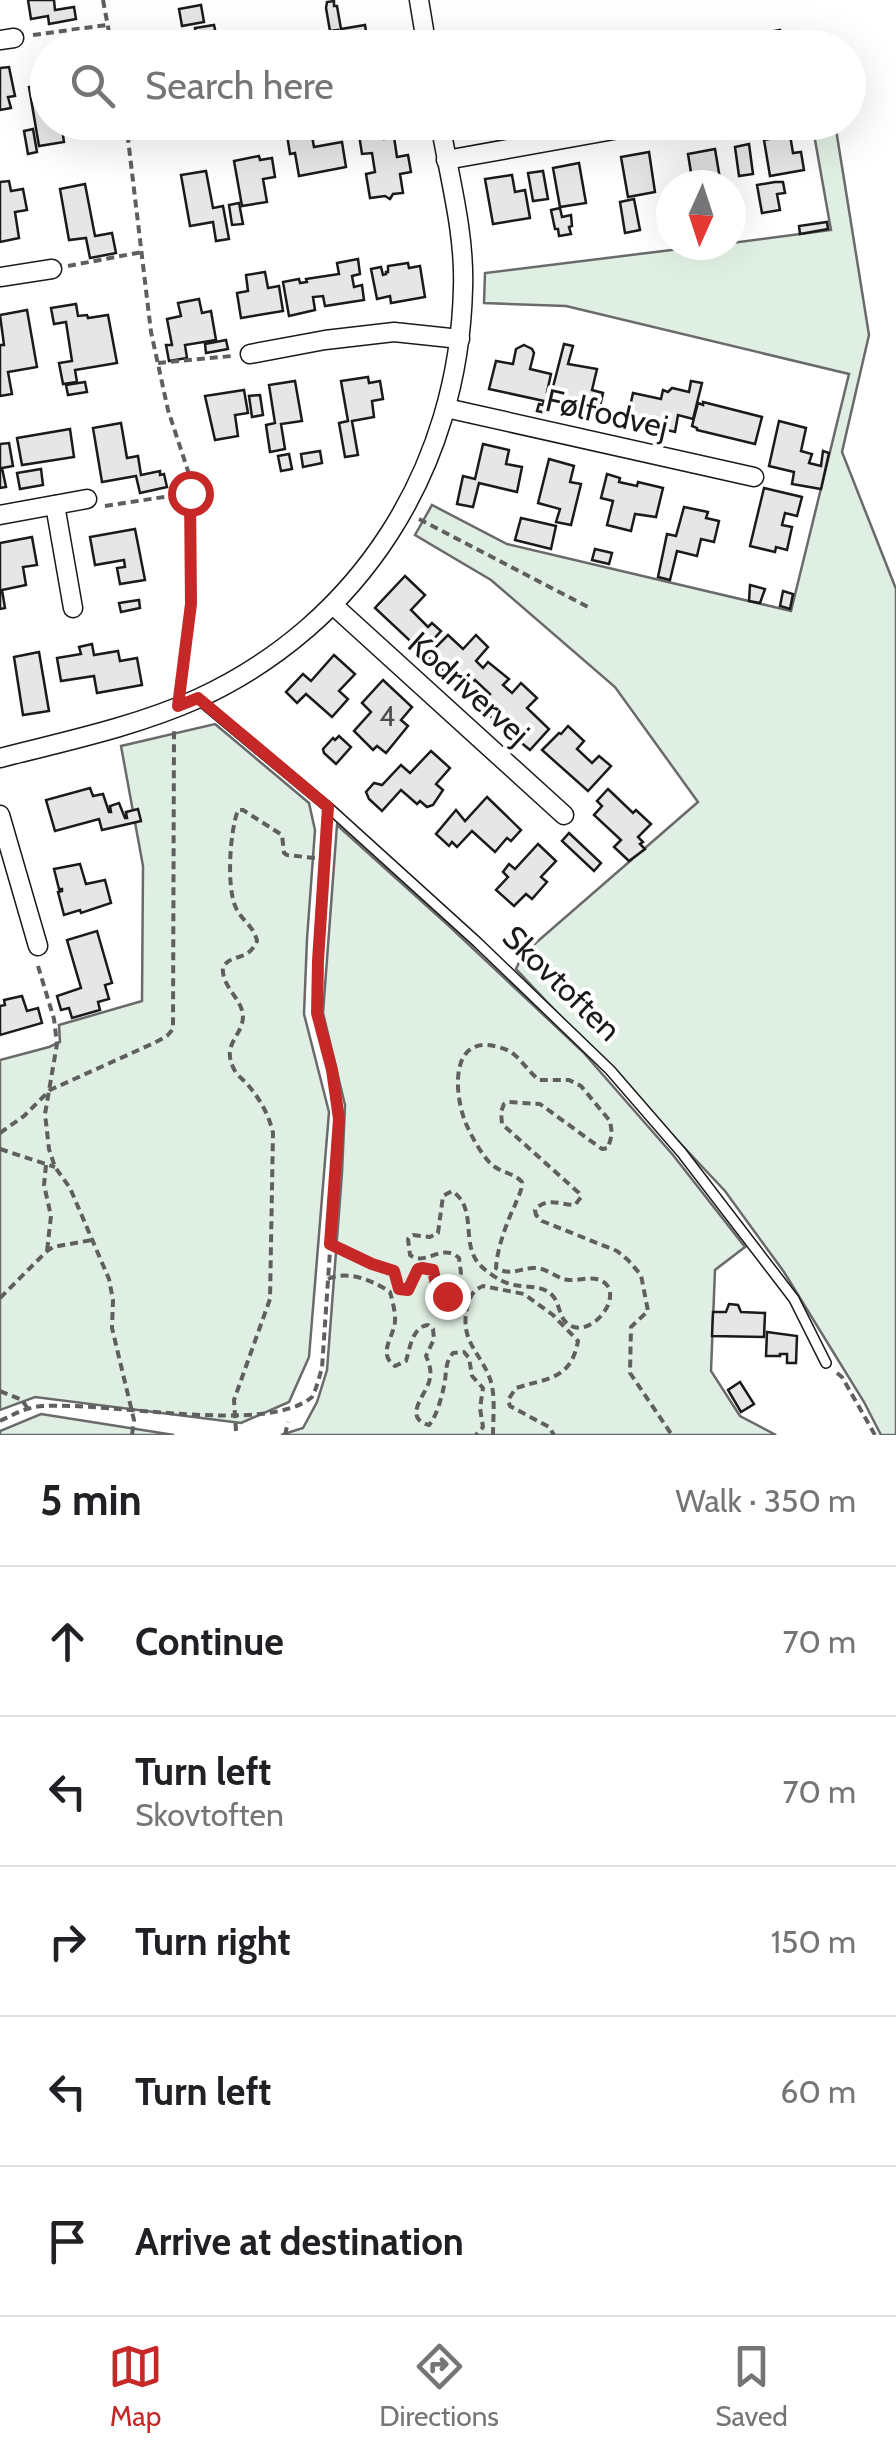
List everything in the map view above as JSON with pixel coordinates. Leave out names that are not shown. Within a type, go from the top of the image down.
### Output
[{"type":"street","points":[[419,0],[424,30]]},
{"type":"street","points":[[0,758],[130,724],[198,698],[294,640],[333,605],[368,564],[404,511],[427,463],[446,408],[460,339],[464,286],[460,234],[443,140]]},
{"type":"street","points":[[446,160],[558,140]]},
{"type":"street","points":[[0,277],[52,269]]},
{"type":"street","points":[[250,354],[394,332],[460,339]]},
{"type":"street","name":"Følfodvej","points":[[446,408],[754,476]]},
{"type":"street","points":[[0,515],[86,499]]},
{"type":"street","points":[[54,505],[73,608]]},
{"type":"street","name":"Kodrivervej","points":[[333,605],[564,815]]},
{"type":"street","points":[[0,815],[38,946]]},
{"type":"lane","name":"Skovtoften","points":[[198,698],[328,807],[610,1070],[682,1153],[794,1299],[826,1363]]},
{"type":"path","points":[[103,0],[108,30]]},
{"type":"path","points":[[71,30],[107,25]]},
{"type":"path","points":[[0,1133],[50,1090],[154,1043],[173,1029],[172,737],[191,604],[190,474],[168,410],[151,332],[128,140]]},
{"type":"path","points":[[52,269],[142,252]]},
{"type":"path","points":[[158,363],[250,354]]},
{"type":"path","points":[[86,499],[98,507],[190,493]]},
{"type":"path","points":[[404,511],[592,609]]},
{"type":"path","points":[[300,1410],[312,1398],[322,1368],[339,1119],[332,1070],[317,1013],[328,807]]},
{"type":"path","points":[[248,1433],[236,1434],[234,1400],[270,1299],[272,1133],[269,1116],[234,1072],[230,1052],[242,1022],[242,1011],[224,982],[223,967],[227,961],[247,956],[258,941],[255,931],[236,909],[231,888],[232,832],[238,810],[282,835],[287,855],[324,859]]},
{"type":"path","points":[[38,946],[36,958],[54,1019],[57,1044],[45,1124],[49,1149],[70,1188],[112,1290],[112,1328],[134,1420],[132,1435]]},
{"type":"path","points":[[330,1244],[394,1271],[399,1289],[408,1290],[418,1269],[433,1270],[438,1294],[447,1296],[459,1277],[459,1258],[440,1251],[415,1259],[410,1255],[408,1239],[413,1234],[430,1237],[438,1233],[443,1196],[452,1191],[467,1208],[469,1242],[479,1265],[508,1284],[547,1291],[554,1297],[563,1320],[574,1328],[595,1323],[606,1310],[610,1296],[605,1282],[592,1278],[565,1280],[532,1268],[516,1273],[496,1268],[522,1182],[516,1175],[493,1166],[466,1127],[456,1085],[467,1051],[477,1045],[510,1052],[538,1080],[569,1080],[580,1086],[610,1121],[608,1148],[602,1149],[540,1104],[504,1104],[502,1124],[580,1192],[575,1205],[553,1201],[540,1205],[536,1215],[542,1222],[618,1251],[641,1275],[648,1311],[631,1328],[630,1373],[672,1435]]},
{"type":"path","points":[[0,1149],[56,1167]]},
{"type":"path","points":[[46,1165],[44,1185],[52,1216],[47,1251]]},
{"type":"path","points":[[0,1298],[47,1251],[92,1240]]},
{"type":"path","points":[[327,1279],[351,1274],[390,1292],[395,1326],[388,1339],[387,1358],[395,1366],[406,1361],[416,1330],[428,1325],[434,1329],[426,1356],[429,1380],[416,1414],[424,1426],[435,1418],[444,1387],[446,1360],[453,1353],[464,1352],[472,1376],[483,1388],[483,1427],[476,1435]]},
{"type":"path","points":[[493,1435],[492,1384],[466,1333],[466,1310],[471,1295],[483,1286],[524,1294],[554,1316],[578,1341],[575,1358],[565,1369],[551,1378],[516,1388],[508,1400],[510,1406],[550,1426],[554,1435]]},
{"type":"path","points":[[826,1363],[842,1377],[876,1435]]},
{"type":"path","points":[[0,1390],[22,1400],[28,1408]]},
{"type":"path","points":[[0,1421],[28,1408],[60,1407],[116,1416]]},
{"type":"path","points":[[274,1428],[288,1422],[286,1435]]},
{"type":"green space","points":[[815,140],[838,140],[869,335],[842,452],[896,589],[896,1435],[881,1435],[784,1272],[725,1191],[516,969],[523,954],[698,802],[615,687],[491,580],[415,535],[432,505],[507,544],[791,611],[849,374],[566,306],[484,303],[485,273],[656,252],[656,260],[746,260],[746,241],[831,230]]},
{"type":"green space","points":[[215,724],[309,803],[315,830],[304,1014],[329,1112],[309,1357],[289,1402],[241,1423],[35,1397],[0,1410],[0,1060],[60,1042],[59,1025],[142,1001],[143,866],[121,746]]},
{"type":"green space","points":[[337,825],[583,1052],[673,1155],[745,1247],[715,1270],[711,1371],[740,1416],[776,1435],[281,1435],[303,1428],[327,1370],[345,1105],[323,1013]]},
{"type":"green space","points":[[41,1414],[174,1435],[0,1435],[0,1431]]},
{"type":"building","points":[[28,0],[54,0],[55,10],[74,7],[76,19],[49,24],[48,16],[31,19]]},
{"type":"building","points":[[334,1],[337,6],[341,29],[365,25],[366,30],[330,30],[327,2]]},
{"type":"building","points":[[201,5],[204,22],[182,26],[179,9]]},
{"type":"building","points":[[214,25],[215,30],[195,30]]},
{"type":"building","points":[[9,67],[15,96],[8,97],[11,108],[0,110],[0,68]]},
{"type":"building","points":[[30,130],[30,140],[35,140],[37,152],[28,154],[24,131]]},
{"type":"building","points":[[38,140],[64,140],[64,142],[39,146]]},
{"type":"building","points":[[288,140],[313,140],[314,147],[342,142],[346,167],[299,176],[295,153],[290,154]]},
{"type":"building","points":[[360,140],[394,140],[397,157],[408,155],[411,172],[400,174],[403,193],[393,194],[390,199],[370,198],[366,174],[375,172],[372,153],[362,154]]},
{"type":"building","points":[[764,140],[791,140],[793,153],[801,152],[804,170],[770,176]]},
{"type":"building","points":[[749,144],[753,174],[738,170],[735,147]]},
{"type":"building","points":[[715,149],[718,170],[691,170],[688,154]]},
{"type":"building","points":[[649,152],[655,192],[628,197],[621,157]]},
{"type":"building","points":[[259,156],[260,160],[272,158],[275,177],[263,179],[267,202],[242,206],[234,161]]},
{"type":"building","points":[[579,163],[586,203],[560,207],[553,168]]},
{"type":"building","points":[[206,171],[213,208],[223,206],[229,239],[216,241],[213,222],[190,226],[181,175]]},
{"type":"building","points":[[543,171],[548,199],[533,201],[528,173]]},
{"type":"building","points":[[512,175],[515,192],[525,190],[530,218],[493,224],[485,179]]},
{"type":"building","points":[[9,181],[11,191],[23,189],[27,210],[15,212],[19,238],[0,242],[0,182]]},
{"type":"building","points":[[783,182],[785,193],[777,194],[780,210],[762,213],[757,185]]},
{"type":"building","points":[[85,184],[95,236],[112,233],[116,253],[90,258],[86,238],[69,240],[60,189]]},
{"type":"building","points":[[634,199],[640,230],[625,233],[620,202]]},
{"type":"building","points":[[239,203],[243,224],[232,225],[229,205]]},
{"type":"building","points":[[560,208],[562,217],[571,215],[571,234],[559,236],[555,229],[551,210]]},
{"type":"building","points":[[827,222],[828,229],[800,234],[799,226]]},
{"type":"building","points":[[358,259],[360,274],[352,276],[354,287],[362,285],[364,300],[325,306],[323,296],[313,297],[315,310],[289,316],[283,282],[307,282],[306,279],[339,274],[337,263]]},
{"type":"building","points":[[408,263],[409,268],[420,266],[425,297],[391,303],[390,296],[377,299],[371,269],[381,267],[383,275],[388,266]]},
{"type":"building","points":[[265,272],[268,288],[279,286],[283,311],[241,318],[237,293],[248,291],[246,275]]},
{"type":"building","points":[[199,299],[202,313],[211,311],[216,340],[185,345],[187,358],[169,361],[166,345],[172,345],[167,319],[181,316],[178,303]]},
{"type":"building","points":[[76,304],[78,316],[108,315],[117,363],[75,370],[77,382],[63,384],[59,363],[72,361],[66,322],[54,324],[51,308]]},
{"type":"building","points":[[27,310],[37,367],[8,372],[12,394],[0,396],[0,345],[4,345],[0,315]]},
{"type":"building","points":[[226,340],[228,349],[206,353],[205,344]]},
{"type":"building","points":[[564,344],[573,346],[568,364],[597,369],[592,390],[603,393],[598,415],[561,406],[565,390],[553,387]]},
{"type":"building","points":[[524,345],[534,353],[530,369],[551,374],[547,413],[537,411],[544,401],[489,389],[496,361],[513,364],[516,349]]},
{"type":"building","points":[[368,377],[369,383],[380,381],[383,399],[372,401],[374,417],[352,421],[358,455],[345,457],[339,423],[348,421],[341,381]]},
{"type":"building","points":[[295,381],[302,421],[281,424],[285,449],[270,452],[266,425],[275,423],[269,385]]},
{"type":"building","points":[[691,381],[702,383],[693,419],[678,415],[675,432],[627,420],[633,393],[661,399],[663,390],[689,392]]},
{"type":"building","points":[[85,382],[87,392],[68,395],[66,385]]},
{"type":"building","points":[[244,390],[248,413],[235,415],[238,436],[215,440],[205,396]]},
{"type":"building","points":[[260,395],[263,415],[252,417],[249,396]]},
{"type":"building","points":[[698,403],[762,417],[755,444],[692,426]]},
{"type":"building","points":[[779,421],[806,428],[801,451],[812,454],[809,463],[821,466],[823,451],[829,453],[821,489],[792,484],[794,472],[769,466]]},
{"type":"building","points":[[121,423],[127,458],[138,456],[141,475],[160,471],[167,487],[140,493],[136,476],[102,482],[93,428]]},
{"type":"building","points":[[70,429],[74,457],[22,465],[17,438]]},
{"type":"building","points":[[9,443],[13,466],[2,468],[6,487],[0,488],[0,444]]},
{"type":"building","points":[[483,444],[509,450],[506,464],[522,467],[517,492],[479,483],[473,507],[457,504],[463,476],[475,479]]},
{"type":"building","points":[[320,451],[322,463],[303,467],[301,454]]},
{"type":"building","points":[[289,454],[292,469],[281,471],[278,456]]},
{"type":"building","points":[[549,459],[574,466],[570,482],[581,484],[571,525],[556,522],[560,509],[538,503]]},
{"type":"building","points":[[41,469],[43,485],[20,489],[17,473]]},
{"type":"building","points":[[607,474],[620,478],[619,482],[663,488],[656,517],[635,514],[631,531],[607,525],[613,501],[601,498]]},
{"type":"building","points":[[764,488],[802,497],[797,516],[785,513],[782,525],[792,527],[787,550],[776,547],[775,552],[750,546]]},
{"type":"building","points":[[684,507],[708,512],[706,518],[719,521],[714,542],[701,539],[697,556],[677,551],[670,580],[658,577],[667,534],[676,536]]},
{"type":"building","points":[[521,518],[556,526],[551,549],[515,540]]},
{"type":"building","points":[[135,529],[145,580],[120,584],[117,568],[125,567],[124,560],[95,565],[90,537]]},
{"type":"building","points":[[32,537],[37,565],[23,567],[26,585],[2,590],[5,608],[0,609],[0,543]]},
{"type":"building","points":[[595,549],[612,553],[609,564],[592,560]]},
{"type":"building","points":[[405,576],[425,595],[411,610],[428,627],[432,623],[441,631],[422,652],[375,608]]},
{"type":"building","points":[[750,585],[765,589],[760,603],[749,601]]},
{"type":"building","points":[[783,591],[793,594],[790,609],[780,606]]},
{"type":"building","points":[[139,600],[140,608],[121,612],[119,603]]},
{"type":"building","points":[[448,635],[463,649],[476,635],[488,647],[476,661],[483,668],[488,662],[509,679],[503,685],[512,693],[521,683],[537,698],[527,708],[549,729],[530,750],[480,705],[490,694],[475,680],[465,691],[427,656]]},
{"type":"building","points":[[92,644],[94,655],[118,651],[120,661],[137,658],[142,685],[97,693],[94,676],[61,681],[57,658],[81,654],[79,647]]},
{"type":"building","points":[[39,652],[49,711],[23,715],[14,657]]},
{"type":"building","points":[[334,655],[355,674],[339,691],[348,699],[332,717],[306,694],[297,703],[286,692],[303,674],[311,681]]},
{"type":"building","points":[[383,680],[412,707],[401,720],[408,726],[386,753],[377,746],[373,750],[354,731],[371,712],[362,703]]},
{"type":"building","points":[[568,726],[584,741],[577,749],[592,763],[599,756],[611,766],[588,791],[542,750]]},
{"type":"building","points":[[339,736],[351,747],[336,764],[323,749]]},
{"type":"building","points":[[431,751],[450,768],[436,784],[443,790],[433,805],[427,807],[420,801],[417,804],[401,790],[382,811],[369,799],[366,792],[374,783],[382,785],[401,765],[410,773]]},
{"type":"building","points":[[90,788],[93,796],[103,794],[109,812],[110,806],[119,803],[125,818],[126,812],[138,809],[141,821],[102,830],[99,819],[55,831],[46,800]]},
{"type":"building","points":[[608,789],[651,824],[638,837],[645,849],[629,861],[614,847],[621,840],[594,815],[602,806],[597,801]]},
{"type":"building","points":[[487,797],[521,830],[511,841],[507,838],[495,852],[472,831],[457,847],[452,842],[449,846],[436,834],[456,810],[465,821]]},
{"type":"building","points":[[569,833],[601,863],[594,871],[562,841]]},
{"type":"building","points":[[538,844],[556,861],[541,877],[547,882],[532,899],[526,894],[514,906],[496,890],[508,877],[503,872],[509,864],[515,869]]},
{"type":"building","points":[[80,864],[86,884],[105,880],[111,903],[64,915],[58,892],[62,889],[54,869]]},
{"type":"building","points":[[97,931],[112,983],[105,985],[109,999],[98,1002],[100,1010],[72,1018],[69,1008],[61,1010],[57,996],[81,988],[67,940]]},
{"type":"building","points":[[22,996],[27,1011],[38,1008],[42,1023],[0,1035],[0,1006],[5,1005],[4,1000]]},
{"type":"building","points":[[729,1304],[738,1305],[741,1312],[765,1313],[764,1337],[712,1336],[713,1312],[726,1312]]},
{"type":"building","points":[[767,1332],[797,1336],[796,1363],[787,1363],[787,1354],[766,1356]]},
{"type":"building","points":[[740,1382],[754,1404],[741,1412],[728,1390]]},
{"type":"route","points":[[190,493],[191,604],[178,706],[198,698],[328,807],[317,1013],[332,1070],[339,1119],[330,1244],[394,1271],[399,1289],[403,1290],[408,1290],[418,1269],[429,1268],[433,1270],[438,1294],[447,1296]]}]
